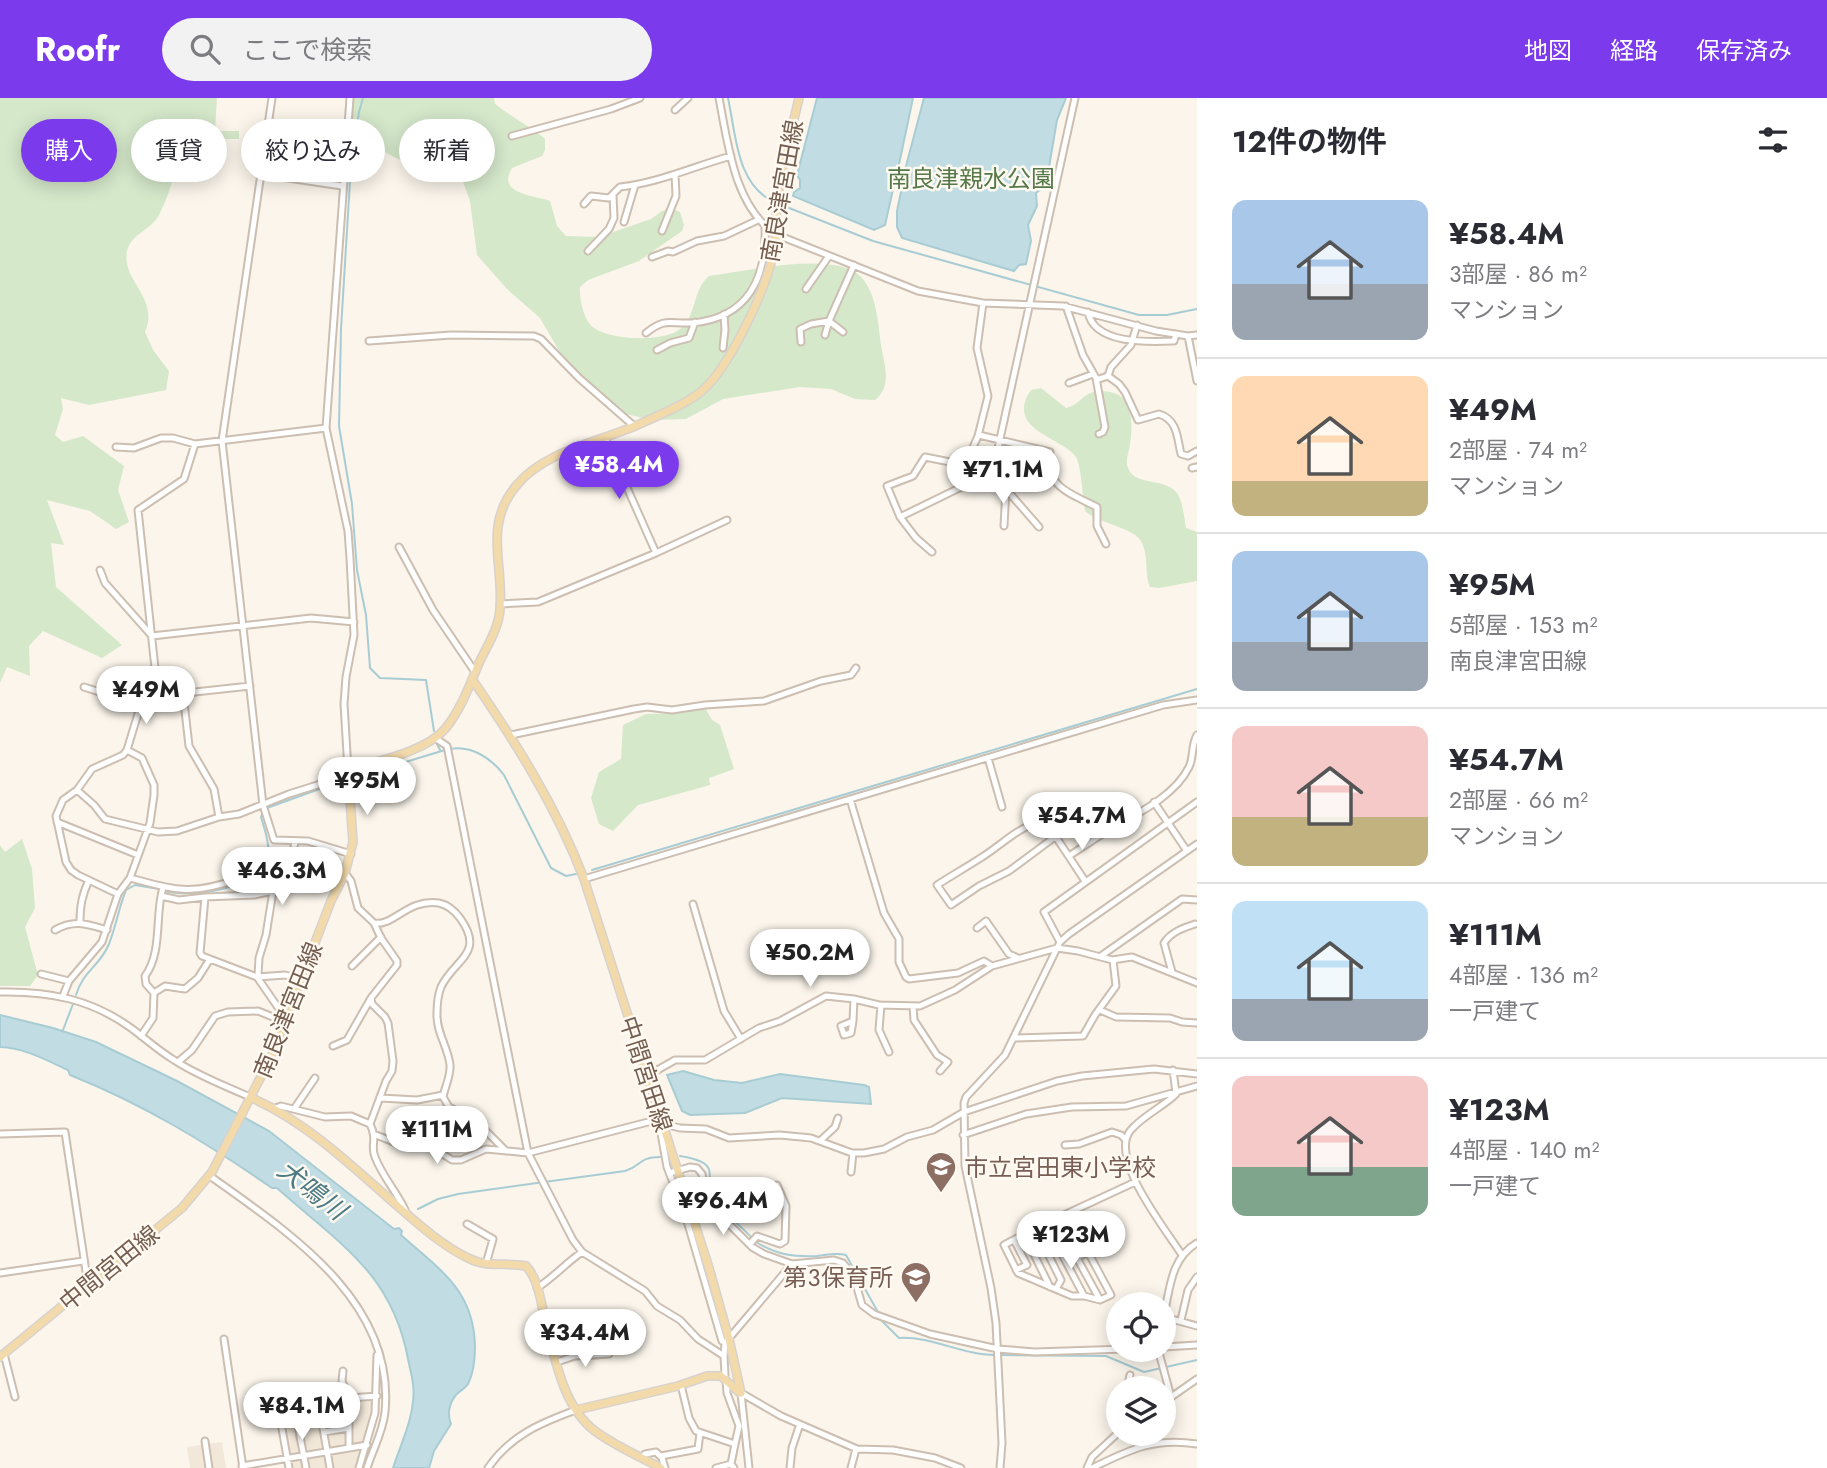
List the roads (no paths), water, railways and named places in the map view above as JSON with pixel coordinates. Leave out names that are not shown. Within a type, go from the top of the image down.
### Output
[{"type":"main road","name":"南良津宮田線","points":[[250,1100],[271,1058],[351,854],[353,818],[348,773],[422,746],[435,738],[450,722],[497,623],[500,604],[497,525],[502,508],[516,486],[533,469],[559,456],[683,404],[717,375],[733,352],[773,256],[776,210],[799,98]]},
{"type":"main road","name":"中間宮田線","points":[[474,676],[557,816],[584,878],[647,1076],[673,1171],[709,1268],[741,1393]]},
{"type":"main road","name":"中間宮田線","points":[[2,1356],[182,1208],[211,1174],[250,1100]]},
{"type":"main road","points":[[250,1100],[275,1108],[310,1132],[408,1215],[466,1257],[486,1264],[526,1266],[533,1275],[557,1362],[568,1396],[576,1410],[596,1432],[663,1468]]},
{"type":"main road","points":[[576,1410],[681,1385],[707,1376],[726,1378],[741,1393]]},
{"type":"street","points":[[269,119],[272,98]]},
{"type":"street","points":[[77,790],[94,805],[105,820],[158,832],[177,831],[219,817],[239,814],[348,773],[344,693],[354,622],[348,531],[326,428],[350,98]]},
{"type":"street","points":[[618,98],[622,105]]},
{"type":"street","points":[[512,135],[640,98]]},
{"type":"street","points":[[675,110],[688,98]]},
{"type":"street","points":[[719,98],[740,185],[758,220],[775,233],[910,289],[983,303],[1066,306],[1176,334],[1197,335]]},
{"type":"street","points":[[900,517],[986,475],[994,466],[1075,98]]},
{"type":"street","points":[[584,204],[591,196],[604,198],[613,195],[620,187],[675,174],[731,156]]},
{"type":"street","points":[[662,231],[676,197],[675,174]]},
{"type":"street","points":[[260,182],[222,441],[263,805],[274,840],[308,841],[351,854]]},
{"type":"street","points":[[315,182],[342,186]]},
{"type":"street","points":[[624,222],[635,185]]},
{"type":"street","points":[[588,251],[609,229],[614,218],[613,195]]},
{"type":"street","points":[[652,257],[667,251],[673,253],[696,241],[724,236],[758,220]]},
{"type":"street","points":[[646,333],[663,322],[695,322],[724,314],[743,302],[760,276],[766,248],[765,226]]},
{"type":"street","points":[[806,289],[829,256]]},
{"type":"street","points":[[825,335],[854,265]]},
{"type":"street","points":[[932,552],[916,538],[900,517],[887,486],[913,477],[925,457],[950,463],[962,461],[970,454],[979,435],[988,396],[976,341],[983,303]]},
{"type":"street","points":[[1066,306],[1073,332],[1095,376],[1105,427],[1099,435]]},
{"type":"street","points":[[1088,312],[1090,319],[1102,329],[1115,337],[1132,342],[1174,341],[1176,334]]},
{"type":"street","points":[[723,348],[724,314]]},
{"type":"street","points":[[801,342],[799,331],[804,326],[829,321],[844,332]]},
{"type":"street","points":[[657,350],[670,342],[689,338],[695,322]]},
{"type":"street","points":[[1108,376],[1111,367],[1127,351],[1137,325]]},
{"type":"street","points":[[369,341],[451,335],[534,336],[541,339],[579,378],[635,426]]},
{"type":"street","points":[[1188,336],[1197,380]]},
{"type":"street","points":[[1069,383],[1095,376],[1100,379],[1108,376]]},
{"type":"street","points":[[1108,376],[1125,392],[1138,420],[1163,415],[1174,424],[1181,454],[1188,456],[1197,452]]},
{"type":"street","points":[[116,447],[134,447],[161,438],[195,444],[326,428]]},
{"type":"street","points":[[979,435],[1050,452],[1047,466],[1056,485],[1097,507],[1097,526],[1106,544]]},
{"type":"street","points":[[606,438],[656,553]]},
{"type":"street","points":[[159,696],[138,510],[184,479],[195,444]]},
{"type":"street","points":[[994,466],[1006,489],[1039,527]]},
{"type":"street","points":[[1004,526],[1006,489]]},
{"type":"street","points":[[500,604],[538,602],[727,520]]},
{"type":"street","points":[[399,547],[433,610],[474,676]]},
{"type":"street","points":[[100,570],[105,583],[152,636]]},
{"type":"street","points":[[152,636],[311,618],[354,622]]},
{"type":"street","points":[[511,736],[647,707],[672,710],[764,701],[821,681],[851,675],[856,668]]},
{"type":"street","points":[[84,687],[109,695],[159,696],[250,686]]},
{"type":"street","points":[[183,693],[189,746],[211,782],[219,817]]},
{"type":"street","points":[[118,894],[78,875],[66,862],[56,816],[63,800],[77,790],[92,769],[123,755],[127,750],[144,694]]},
{"type":"street","points":[[584,878],[1163,705],[1197,699]]},
{"type":"street","points":[[1069,856],[1177,786],[1191,765],[1197,735]]},
{"type":"street","points":[[435,738],[447,750],[528,1153],[563,1225],[582,1252],[645,1291],[657,1306],[680,1320],[698,1339],[724,1356]]},
{"type":"street","points":[[63,996],[69,981],[91,958],[107,930],[118,894],[130,878],[148,829],[154,785],[142,758],[127,750]]},
{"type":"street","points":[[988,758],[1002,807]]},
{"type":"street","points":[[849,799],[884,913],[899,939],[899,962],[906,977],[909,979],[958,973],[984,961],[992,966]]},
{"type":"street","points":[[1154,802],[1187,851]]},
{"type":"street","points":[[1060,942],[1044,912],[1197,802]]},
{"type":"street","points":[[1084,881],[1069,856],[1055,836],[1044,821],[1027,825],[977,861],[967,864],[937,885],[951,905],[979,886],[1009,871],[1055,836],[1095,807],[1110,829]]},
{"type":"street","points":[[57,822],[138,855]]},
{"type":"street","points":[[285,1020],[257,976],[272,891],[291,864],[295,841]]},
{"type":"street","points":[[1000,1468],[1002,1443],[994,1304],[965,1166],[963,1135],[966,1097],[995,1068],[1014,1038],[1060,942],[1197,844]]},
{"type":"street","points":[[333,1046],[347,1040],[372,998],[397,965],[396,958],[374,923],[358,908],[351,881],[345,873]]},
{"type":"street","points":[[130,878],[179,900],[254,895],[272,891]]},
{"type":"street","points":[[162,892],[201,889],[239,879]]},
{"type":"street","points":[[80,922],[80,900],[89,880]]},
{"type":"street","points":[[141,1036],[153,1018],[154,993],[146,984],[145,976],[150,970],[155,950],[162,892]]},
{"type":"street","points":[[205,897],[200,953],[202,956],[257,976],[285,975],[302,979]]},
{"type":"street","points":[[1101,956],[1182,900],[1197,900]]},
{"type":"street","points":[[374,923],[384,924],[410,907],[427,903],[439,904],[449,906],[469,933],[466,957],[442,985],[438,1000],[438,1028],[450,1067],[443,1095],[449,1107],[476,1121],[506,1151]]},
{"type":"street","points":[[693,904],[724,1011],[741,1039]]},
{"type":"street","points":[[977,928],[986,921],[1009,954],[1021,958]]},
{"type":"street","points":[[55,930],[68,922],[80,922],[107,930]]},
{"type":"street","points":[[1172,972],[1164,943],[1181,928],[1195,924]]},
{"type":"street","points":[[469,933],[484,930]]},
{"type":"street","points":[[352,966],[381,937]]},
{"type":"street","points":[[647,1076],[675,1060],[705,1060],[818,999],[834,996],[880,1005],[925,1005],[955,990],[992,966],[1057,948],[1113,960],[1132,957],[1197,983]]},
{"type":"street","points":[[154,993],[164,986],[185,989],[198,978],[210,959]]},
{"type":"street","points":[[1014,1038],[1083,1036],[1116,986],[1113,960]]},
{"type":"street","points":[[41,974],[69,981]]},
{"type":"street","points":[[0,992],[40,992],[92,1005],[109,1013],[177,1062],[250,1100]]},
{"type":"street","points":[[370,1124],[392,1071],[393,1061],[388,1023],[372,1004],[372,998]]},
{"type":"street","points":[[853,1021],[854,999]]},
{"type":"street","points":[[880,1005],[879,1030],[889,1052]]},
{"type":"street","points":[[913,1006],[914,1020],[937,1055],[948,1062],[940,1071]]},
{"type":"street","points":[[1100,1010],[1116,1017],[1170,1018],[1197,1023]]},
{"type":"street","points":[[177,1062],[191,1050],[215,1016],[228,1012],[258,1011],[285,1020]]},
{"type":"street","points":[[376,1135],[404,1146],[430,1146],[452,1160],[461,1160],[486,1149],[528,1153],[652,1121],[681,1128],[706,1129],[729,1138],[780,1136],[821,1140],[853,1153],[872,1152],[907,1137],[933,1130],[964,1112],[1069,1079],[1132,1070],[1196,1073],[1196,1087],[1176,1093],[1116,1107],[1072,1107],[1026,1114],[963,1135]]},
{"type":"street","points":[[1173,1070],[1176,1093]]},
{"type":"street","points":[[294,1109],[315,1078]]},
{"type":"street","points":[[1176,1093],[1132,1128],[1125,1150],[1135,1182],[1181,1255]]},
{"type":"street","points":[[380,1098],[417,1100],[443,1095]]},
{"type":"street","points":[[275,1108],[281,1106],[325,1117],[351,1116],[370,1124],[376,1135],[373,1153],[392,1191],[408,1215]]},
{"type":"street","points":[[821,1140],[835,1127],[838,1118]]},
{"type":"street","points":[[0,1135],[65,1132],[88,1285]]},
{"type":"street","points":[[1065,1146],[1112,1132],[1126,1140]]},
{"type":"street","points":[[851,1172],[853,1153]]},
{"type":"street","points":[[673,1171],[697,1168],[702,1174],[709,1202],[764,1255],[792,1264],[835,1260],[843,1263],[854,1277],[863,1305],[886,1319],[998,1352],[1106,1350]]},
{"type":"street","points":[[211,1174],[276,1224],[323,1265],[360,1310],[376,1345],[383,1370],[385,1410],[380,1434],[367,1468]]},
{"type":"street","points":[[1067,1263],[1088,1252],[1111,1295],[1100,1300],[1076,1297],[1025,1277],[1016,1270],[1004,1245],[1135,1182]]},
{"type":"street","points":[[750,1244],[757,1236],[780,1244],[785,1241],[786,1206],[777,1185]]},
{"type":"street","points":[[467,1224],[493,1239],[486,1264]]},
{"type":"street","points":[[1046,1224],[1084,1296]]},
{"type":"street","points":[[1024,1234],[1053,1288]]},
{"type":"street","points":[[1014,1240],[1027,1265],[1016,1270]]},
{"type":"street","points":[[1169,1292],[1174,1268],[1181,1255],[1197,1243]]},
{"type":"street","points":[[537,1288],[555,1275],[566,1262],[582,1252]]},
{"type":"street","points":[[1048,1254],[1061,1280],[1053,1288]]},
{"type":"street","points":[[1077,1258],[1100,1300]]},
{"type":"street","points":[[0,1273],[83,1261]]},
{"type":"street","points":[[716,1468],[733,1466],[734,1445],[742,1426],[727,1393],[724,1345],[792,1264]]},
{"type":"street","points":[[1181,1320],[1188,1290],[1197,1278]]},
{"type":"street","points":[[1176,1319],[1197,1326]]},
{"type":"street","points":[[598,1355],[598,1343],[614,1342],[615,1328],[636,1339]]},
{"type":"street","points":[[224,1339],[242,1467],[367,1445]]},
{"type":"street","points":[[359,1468],[367,1445],[377,1396],[376,1345]]},
{"type":"street","points":[[1176,1346],[1197,1345]]},
{"type":"street","points":[[557,1362],[575,1356],[609,1354]]},
{"type":"street","points":[[2,1356],[15,1397]]},
{"type":"street","points":[[343,1371],[342,1381],[349,1398],[349,1448]]},
{"type":"street","points":[[1176,1394],[1197,1379]]},
{"type":"street","points":[[642,1457],[651,1452],[661,1456],[698,1449],[699,1433],[689,1418],[681,1385]]},
{"type":"street","points":[[749,1468],[742,1426],[741,1393],[800,1424],[856,1448],[893,1450],[935,1458],[961,1468]]},
{"type":"street","points":[[289,1468],[279,1412],[349,1398],[377,1396]]},
{"type":"street","points":[[319,1406],[330,1468]]},
{"type":"street","points":[[295,1410],[306,1468]]},
{"type":"street","points":[[488,1468],[497,1455],[517,1437],[547,1420],[576,1410]]},
{"type":"street","points":[[790,1468],[792,1448],[800,1424]]},
{"type":"street","points":[[324,1432],[349,1428]]},
{"type":"street","points":[[699,1433],[747,1448]]},
{"type":"street","points":[[205,1441],[209,1468]]},
{"type":"street","points":[[1092,1468],[1147,1444],[1163,1441],[1197,1444]]},
{"type":"street","points":[[1087,1468],[1096,1452],[1106,1443]]},
{"type":"street","points":[[851,1468],[856,1448]]},
{"type":"street","points":[[661,1456],[663,1468]]},
{"type":"water","name":"南良津親水公園","points":[[817,98],[913,98],[898,169],[905,170],[924,98],[1066,98],[1057,120],[1046,185],[1036,193],[1037,206],[1028,225],[1031,241],[1026,264],[1019,265],[1014,271],[902,238],[897,227],[897,211],[904,177],[896,176],[885,225],[874,230],[793,196],[800,188],[797,175]]},
{"type":"water","name":"犬鳴川","points":[[0,1015],[96,1042],[177,1081],[269,1131],[394,1229],[399,1228],[401,1235],[441,1271],[461,1296],[468,1310],[475,1351],[470,1380],[452,1402],[449,1413],[451,1424],[434,1451],[429,1468],[393,1468],[412,1410],[412,1380],[400,1329],[389,1303],[359,1261],[277,1188],[272,1188],[199,1140],[149,1112],[70,1075],[68,1070],[27,1052],[0,1047]]},
{"type":"water","points":[[683,1071],[714,1080],[742,1083],[780,1074],[864,1085],[869,1087],[871,1104],[782,1098],[745,1113],[690,1115],[682,1111],[667,1075]]},
{"type":"waterway","points":[[363,98],[351,165],[341,329],[339,426],[352,504],[357,570],[366,615],[370,668],[380,678],[426,680],[434,731]]},
{"type":"waterway","points":[[728,98],[736,142],[745,171],[761,194],[774,202]]},
{"type":"waterway","points":[[779,204],[873,241],[1139,315],[1167,315],[1197,309]]},
{"type":"waterway","points":[[592,870],[1197,689]]},
{"type":"waterway","points":[[437,744],[440,750]]},
{"type":"waterway","points":[[450,749],[474,751],[494,764],[504,775],[551,868],[566,876],[576,874]]},
{"type":"waterway","points":[[353,778],[445,750]]},
{"type":"waterway","points":[[267,808],[347,779]]},
{"type":"waterway","points":[[164,891],[208,892],[224,889],[253,876],[268,854],[261,817],[263,812]]},
{"type":"waterway","points":[[76,995],[83,980],[109,944],[126,890],[135,885],[159,889]]},
{"type":"waterway","points":[[63,1030],[73,1004]]},
{"type":"waterway","points":[[680,1156],[704,1163],[710,1173],[711,1193],[716,1202],[752,1238]]},
{"type":"waterway","points":[[418,1209],[438,1199],[458,1194],[625,1171],[643,1160],[660,1157]]},
{"type":"waterway","points":[[756,1242],[771,1250],[793,1255],[846,1255],[879,1314]]},
{"type":"waterway","points":[[881,1320],[899,1338],[923,1340],[995,1355]]},
{"type":"waterway","points":[[1000,1355],[1106,1356],[1144,1372],[1197,1360]]},
{"type":"place","name":"市立宮田東小学校","points":[[941,1194]]},
{"type":"place","name":"第３保育所","points":[[916,1304]]}]
